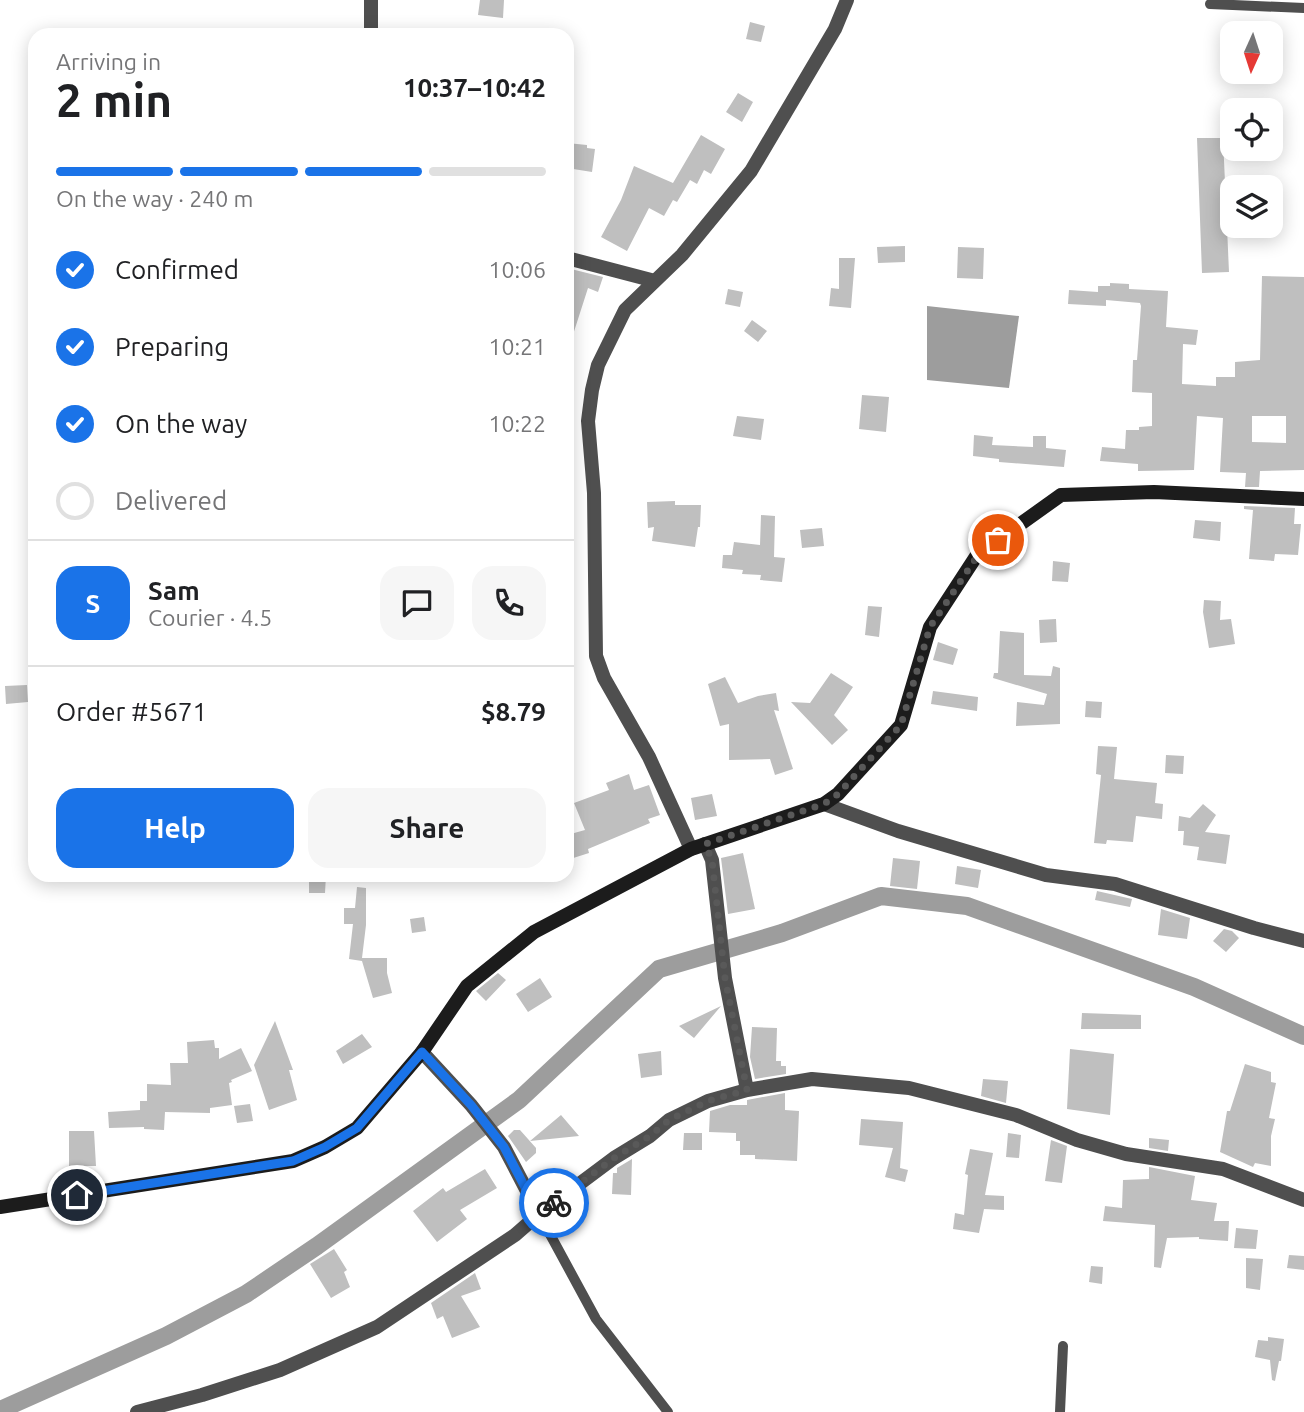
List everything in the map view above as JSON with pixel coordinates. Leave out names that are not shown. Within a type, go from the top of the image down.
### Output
[{"type":"main road","points":[[0,1207],[293,1161],[325,1147],[357,1128],[422,1052],[467,986],[534,932],[698,846],[824,804],[838,794],[901,725],[930,627],[978,555],[1061,495],[1154,492],[1304,499]]},
{"type":"street","points":[[371,0],[371,28]]},
{"type":"street","points":[[747,1090],[725,978],[712,860],[698,846],[604,677],[596,656],[594,493],[588,421],[598,365],[625,310],[711,221],[751,171],[835,29],[846,0]]},
{"type":"street","points":[[574,260],[655,281]]},
{"type":"street","points":[[824,804],[898,831],[1046,876],[1115,884],[1304,941]]},
{"type":"street","points":[[422,1052],[471,1105],[504,1147],[539,1214]]},
{"type":"street","points":[[137,1412],[280,1370],[377,1327],[515,1235],[539,1214],[669,1120],[708,1101],[747,1090],[812,1079],[909,1088],[1016,1115],[1077,1140],[1126,1154],[1223,1169],[1304,1200]]},
{"type":"lane","points":[[1209,4],[1304,8]]},
{"type":"lane","points":[[539,1214],[596,1318],[668,1412]]},
{"type":"lane","points":[[1060,1412],[1063,1346]]},
{"type":"shaded area","points":[[927,306],[1019,316],[1009,388],[927,380]]},
{"type":"building","points":[[480,0],[504,0],[503,18],[478,15]]},
{"type":"building","points":[[750,22],[765,26],[761,42],[746,39]]},
{"type":"building","points":[[738,93],[753,102],[742,122],[726,112]]},
{"type":"building","points":[[701,135],[725,149],[711,174],[704,170],[697,184],[690,180],[677,202],[673,200],[664,216],[649,208],[627,251],[601,237],[621,200],[634,166],[673,183]]},
{"type":"building","points":[[1197,138],[1220,138],[1220,161],[1224,161],[1225,175],[1220,175],[1220,238],[1227,238],[1229,272],[1202,273]]},
{"type":"building","points":[[574,144],[595,149],[592,172],[574,169]]},
{"type":"building","points":[[905,246],[905,262],[878,263],[877,247]]},
{"type":"building","points":[[958,247],[984,248],[983,279],[957,278]]},
{"type":"building","points":[[839,258],[855,258],[851,308],[829,306],[831,288],[839,289]]},
{"type":"building","points":[[574,270],[603,277],[598,292],[588,288],[574,332]]},
{"type":"building","points":[[1262,276],[1304,277],[1304,470],[1260,471],[1259,487],[1245,487],[1246,473],[1220,472],[1223,418],[1197,416],[1194,470],[1138,471],[1138,464],[1100,461],[1102,447],[1125,449],[1126,430],[1152,426],[1152,393],[1132,392],[1133,360],[1137,360],[1141,306],[1140,303],[1106,300],[1106,306],[1068,304],[1069,290],[1098,292],[1098,286],[1110,286],[1110,283],[1129,284],[1129,289],[1168,291],[1166,327],[1198,330],[1196,345],[1183,344],[1182,384],[1216,386],[1216,377],[1235,377],[1235,362],[1260,360]],"holes":[[[1252,416],[1286,416],[1286,443],[1252,442]]]},
{"type":"building","points":[[728,289],[743,292],[740,307],[725,304]]},
{"type":"building","points":[[752,320],[767,331],[758,342],[744,331]]},
{"type":"building","points":[[862,395],[889,397],[886,432],[859,429]]},
{"type":"building","points":[[737,416],[764,419],[761,440],[733,436]]},
{"type":"building","points":[[974,435],[993,437],[992,445],[1033,447],[1033,436],[1046,436],[1046,448],[1066,450],[1064,467],[999,462],[999,459],[973,456]]},
{"type":"building","points":[[675,501],[675,505],[701,505],[700,527],[695,547],[652,541],[654,527],[648,528],[647,502]]},
{"type":"building","points":[[1244,506],[1295,508],[1294,524],[1301,524],[1298,555],[1275,554],[1274,561],[1249,559],[1253,510],[1244,509]]},
{"type":"building","points":[[761,515],[775,516],[774,557],[785,558],[782,582],[760,580],[761,575],[742,574],[743,570],[722,568],[723,555],[732,555],[734,542],[760,545]]},
{"type":"building","points":[[1195,520],[1221,522],[1220,541],[1193,538]]},
{"type":"building","points":[[822,528],[824,546],[802,548],[800,530]]},
{"type":"building","points":[[1053,561],[1070,563],[1068,582],[1052,581]]},
{"type":"building","points":[[1204,600],[1221,601],[1220,620],[1231,619],[1235,644],[1209,648],[1203,612]]},
{"type":"building","points":[[868,606],[882,607],[879,637],[865,635]]},
{"type":"building","points":[[1056,619],[1057,642],[1040,643],[1039,620]]},
{"type":"building","points":[[1000,631],[1024,633],[1024,675],[1051,676],[1053,666],[1060,668],[1060,724],[1016,726],[1017,702],[1044,705],[1047,694],[993,678],[994,673],[998,673]]},
{"type":"building","points":[[938,642],[958,649],[953,665],[933,660]]},
{"type":"building","points":[[831,673],[853,687],[834,715],[848,730],[832,745],[791,702],[810,703]]},
{"type":"building","points":[[725,677],[738,703],[776,693],[779,711],[774,710],[793,769],[775,775],[770,759],[729,760],[729,724],[720,726],[708,684]]},
{"type":"building","points":[[27,685],[28,702],[6,704],[5,686]]},
{"type":"building","points":[[933,691],[978,697],[977,711],[931,704]]},
{"type":"building","points":[[1086,701],[1102,702],[1101,718],[1085,717]]},
{"type":"building","points":[[1098,746],[1117,747],[1114,779],[1157,783],[1155,803],[1163,804],[1162,819],[1136,816],[1133,842],[1107,840],[1106,844],[1094,843],[1101,775],[1096,774]]},
{"type":"building","points":[[1166,755],[1184,756],[1183,774],[1165,773]]},
{"type":"building","points":[[629,774],[634,790],[649,785],[660,815],[648,819],[650,823],[588,849],[589,853],[574,858],[574,833],[585,830],[574,803],[609,790],[606,783]]},
{"type":"building","points":[[712,794],[717,816],[695,820],[691,798]]},
{"type":"building","points":[[1203,804],[1216,815],[1205,832],[1230,835],[1226,864],[1197,860],[1199,847],[1183,845],[1184,831],[1178,831],[1179,816],[1190,818]]},
{"type":"building","points":[[743,853],[755,909],[728,914],[721,858]]},
{"type":"building","points":[[893,858],[920,861],[917,889],[890,886]]},
{"type":"building","points":[[957,866],[981,870],[978,888],[955,884]]},
{"type":"building","points":[[309,882],[326,882],[325,893],[309,893]]},
{"type":"building","points":[[357,887],[366,888],[366,925],[362,958],[387,958],[387,973],[392,993],[373,998],[362,961],[349,959],[353,924],[344,924],[344,908],[355,908]]},
{"type":"building","points":[[1097,891],[1132,899],[1130,907],[1095,900]]},
{"type":"building","points":[[1161,909],[1190,918],[1187,939],[1158,935]]},
{"type":"building","points":[[424,917],[426,931],[412,933],[410,919]]},
{"type":"building","points":[[1224,929],[1232,931],[1239,938],[1226,952],[1213,941]]},
{"type":"building","points":[[498,973],[506,980],[486,1001],[476,991]]},
{"type":"building","points":[[540,978],[552,997],[528,1012],[516,994]]},
{"type":"building","points":[[721,1006],[694,1038],[679,1026]]},
{"type":"building","points":[[1082,1013],[1141,1015],[1141,1029],[1081,1029]]},
{"type":"building","points":[[275,1021],[293,1070],[289,1070],[297,1100],[269,1110],[254,1065]]},
{"type":"building","points":[[752,1027],[777,1028],[776,1061],[781,1061],[781,1066],[786,1066],[786,1074],[755,1079],[750,1057]]},
{"type":"building","points":[[362,1034],[372,1047],[343,1064],[336,1051]]},
{"type":"building","points":[[214,1040],[215,1048],[219,1048],[219,1059],[241,1048],[252,1071],[229,1083],[232,1105],[210,1108],[210,1113],[165,1112],[164,1130],[144,1127],[109,1128],[108,1112],[140,1110],[140,1101],[147,1101],[147,1084],[171,1085],[170,1063],[188,1063],[187,1042]]},
{"type":"building","points":[[1070,1049],[1114,1054],[1110,1115],[1067,1109]]},
{"type":"building","points":[[661,1051],[662,1075],[641,1078],[638,1054]]},
{"type":"building","points":[[1245,1064],[1271,1072],[1271,1082],[1276,1083],[1269,1118],[1275,1119],[1271,1136],[1271,1166],[1255,1163],[1253,1167],[1220,1152],[1227,1111],[1230,1111]]},
{"type":"building","points":[[983,1079],[1008,1081],[1006,1103],[981,1096]]},
{"type":"building","points":[[785,1093],[785,1110],[799,1111],[797,1161],[755,1159],[755,1155],[740,1155],[740,1141],[736,1141],[736,1133],[709,1132],[710,1111],[730,1105],[747,1105],[747,1100]]},
{"type":"building","points":[[250,1104],[253,1121],[237,1123],[234,1106]]},
{"type":"building","points":[[561,1115],[579,1136],[530,1141]]},
{"type":"building","points":[[861,1119],[903,1122],[900,1168],[908,1170],[905,1182],[885,1177],[893,1148],[859,1145]]},
{"type":"building","points":[[514,1130],[520,1130],[536,1148],[536,1153],[526,1162],[508,1136]]},
{"type":"building","points":[[69,1131],[94,1131],[96,1166],[69,1166]]},
{"type":"building","points":[[684,1133],[702,1133],[702,1150],[683,1150]]},
{"type":"building","points":[[1008,1133],[1021,1135],[1019,1158],[1006,1157]]},
{"type":"building","points":[[1149,1138],[1169,1140],[1168,1151],[1149,1148]]},
{"type":"building","points":[[1051,1140],[1067,1146],[1062,1183],[1045,1181]]},
{"type":"building","points":[[970,1149],[993,1153],[985,1195],[1004,1196],[1004,1210],[984,1209],[979,1233],[953,1229],[955,1213],[964,1215],[968,1175],[965,1174]]},
{"type":"building","points":[[632,1159],[631,1195],[612,1194],[613,1173],[617,1173],[617,1168]]},
{"type":"building","points":[[1149,1167],[1195,1176],[1191,1200],[1217,1203],[1214,1221],[1229,1221],[1228,1241],[1199,1237],[1167,1238],[1161,1268],[1154,1267],[1155,1225],[1103,1221],[1105,1206],[1122,1208],[1123,1180],[1149,1179]]},
{"type":"building","points":[[485,1169],[497,1188],[460,1210],[467,1219],[437,1242],[413,1211],[443,1188],[446,1192]]},
{"type":"building","points":[[1236,1228],[1258,1230],[1256,1249],[1234,1248]]},
{"type":"building","points":[[334,1249],[347,1270],[344,1272],[350,1287],[331,1298],[310,1264]]},
{"type":"building","points":[[1289,1255],[1304,1256],[1304,1270],[1287,1268]]},
{"type":"building","points":[[1246,1258],[1263,1259],[1260,1290],[1246,1288]]},
{"type":"building","points":[[1091,1266],[1103,1267],[1102,1284],[1089,1282]]},
{"type":"building","points":[[475,1273],[481,1289],[461,1296],[480,1327],[452,1338],[443,1316],[437,1319],[431,1303]]},
{"type":"building","points":[[1268,1337],[1284,1339],[1275,1381],[1272,1380],[1270,1360],[1255,1357],[1258,1340],[1268,1341]]},
{"type":"waterway","points":[[0,1410],[166,1336],[246,1294],[519,1100],[659,969],[782,933],[881,896],[967,906],[1194,987],[1304,1036]]},
{"type":"way so far","points":[[554,1203],[680,1113],[708,1101],[747,1090],[725,978],[712,860],[705,844],[824,804],[838,794],[901,725],[930,627],[978,555],[998,540]]},
{"type":"route","points":[[77,1195],[293,1161],[325,1147],[357,1128],[422,1052],[471,1105],[504,1147],[539,1214],[554,1203]]}]
